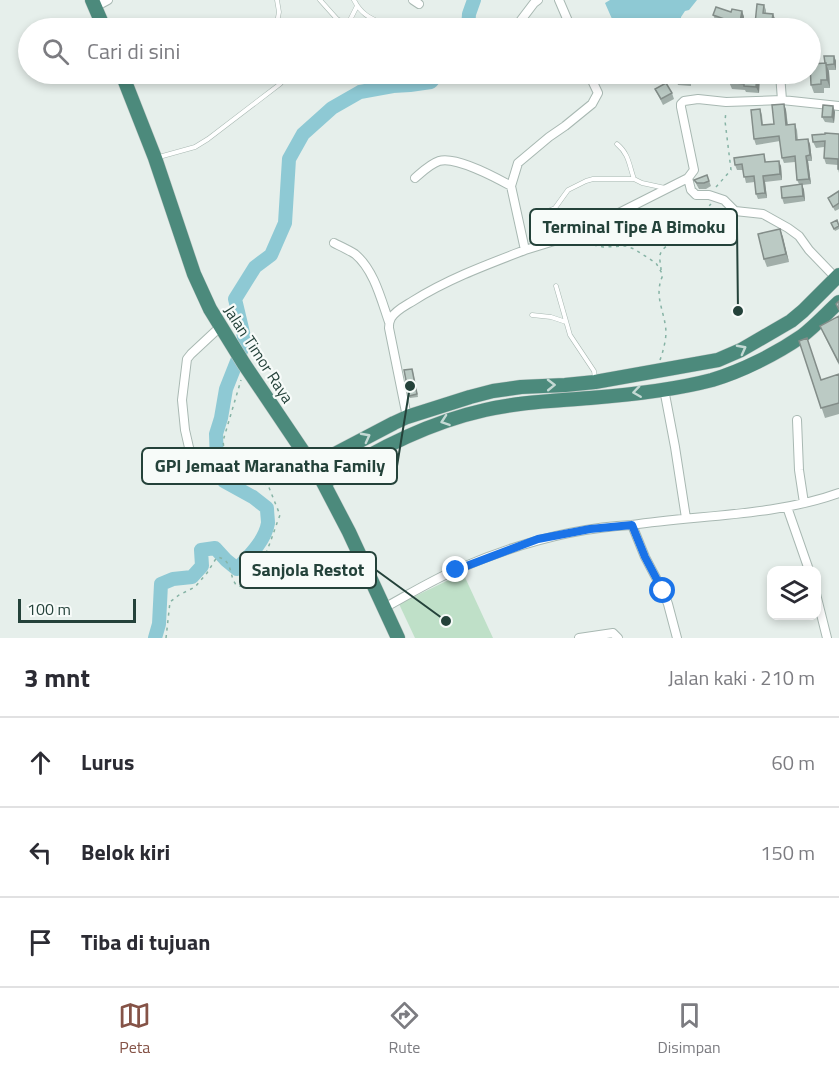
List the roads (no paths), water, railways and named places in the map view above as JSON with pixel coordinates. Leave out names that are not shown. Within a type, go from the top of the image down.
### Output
[{"type":"highway","points":[[93,3],[100,18]]},
{"type":"highway","name":"Jalan Timor Raya","points":[[127,84],[202,293],[220,327],[246,367],[314,465],[349,532],[398,638]]},
{"type":"highway","points":[[314,465],[407,417],[493,391],[595,382],[718,360],[769,334],[803,311],[838,276]]},
{"type":"highway","points":[[324,483],[370,454],[424,429],[486,409],[664,389],[726,375],[751,364],[803,334],[839,302]]},
{"type":"highway","points":[[769,334],[777,350]]},
{"type":"highway","points":[[516,388],[518,404]]},
{"type":"street","points":[[93,3],[108,0]]},
{"type":"street","points":[[523,18],[538,0]]},
{"type":"street","points":[[559,0],[567,18]]},
{"type":"street","points":[[525,250],[511,186],[518,163],[592,104],[598,93],[594,84]]},
{"type":"street","points":[[781,84],[782,100]]},
{"type":"street","points":[[389,322],[400,309],[462,275],[589,228],[688,178],[694,170],[681,107],[684,101],[698,99],[726,102],[782,100],[839,106]]},
{"type":"street","points":[[415,178],[430,165],[446,160],[464,164],[511,186]]},
{"type":"street","points":[[688,178],[691,190],[696,195],[709,195],[724,200],[735,211],[763,214],[788,228],[799,236],[808,250],[838,276]]},
{"type":"street","points":[[334,243],[354,254],[365,265],[374,283],[389,322],[407,417]]},
{"type":"street","points":[[168,478],[194,465],[185,430],[182,400],[187,359],[220,327]]},
{"type":"street","points":[[664,389],[686,518]]},
{"type":"street","points":[[797,420],[799,470],[804,503]]},
{"type":"street","points":[[384,608],[456,570],[538,539],[590,529],[787,507],[839,493]]},
{"type":"street","points":[[787,507],[808,566]]},
{"type":"street","points":[[632,525],[669,604],[677,638]]},
{"type":"street","points":[[821,614],[827,638]]},
{"type":"street","points":[[579,638],[613,633],[618,638]]},
{"type":"lane","points":[[277,0],[278,18]]},
{"type":"lane","points":[[320,0],[336,18]]},
{"type":"lane","points":[[354,0],[369,18]]},
{"type":"lane","points":[[351,18],[357,6]]},
{"type":"lane","points":[[155,158],[195,147],[279,84]]},
{"type":"lane","points":[[617,144],[627,154],[634,179]]},
{"type":"lane","points":[[541,214],[555,207],[568,190],[593,179],[634,179],[666,188]]},
{"type":"lane","points":[[556,286],[570,335],[594,371],[595,382]]},
{"type":"lane","points":[[532,315],[551,317],[566,322]]},
{"type":"water","points":[[610,0],[697,0],[681,18],[612,18],[605,3]]},
{"type":"waterway","points":[[469,18],[474,0]]},
{"type":"waterway","points":[[155,638],[159,624],[161,584],[173,579],[192,577],[202,566],[201,550],[215,548],[237,569],[256,548],[264,536],[268,523],[267,508],[253,497],[224,481],[217,462],[216,434],[226,389],[245,341],[235,299],[255,267],[271,255],[285,223],[289,159],[303,134],[332,108],[360,92],[417,84]]},
{"type":"place","name":"Terminal Tipe A Bimoku","points":[[738,311]]},
{"type":"place","name":"GPI Jemaat Maranatha Family","points":[[410,386]]},
{"type":"place","name":"Sanjola Restot","points":[[446,621]]}]
